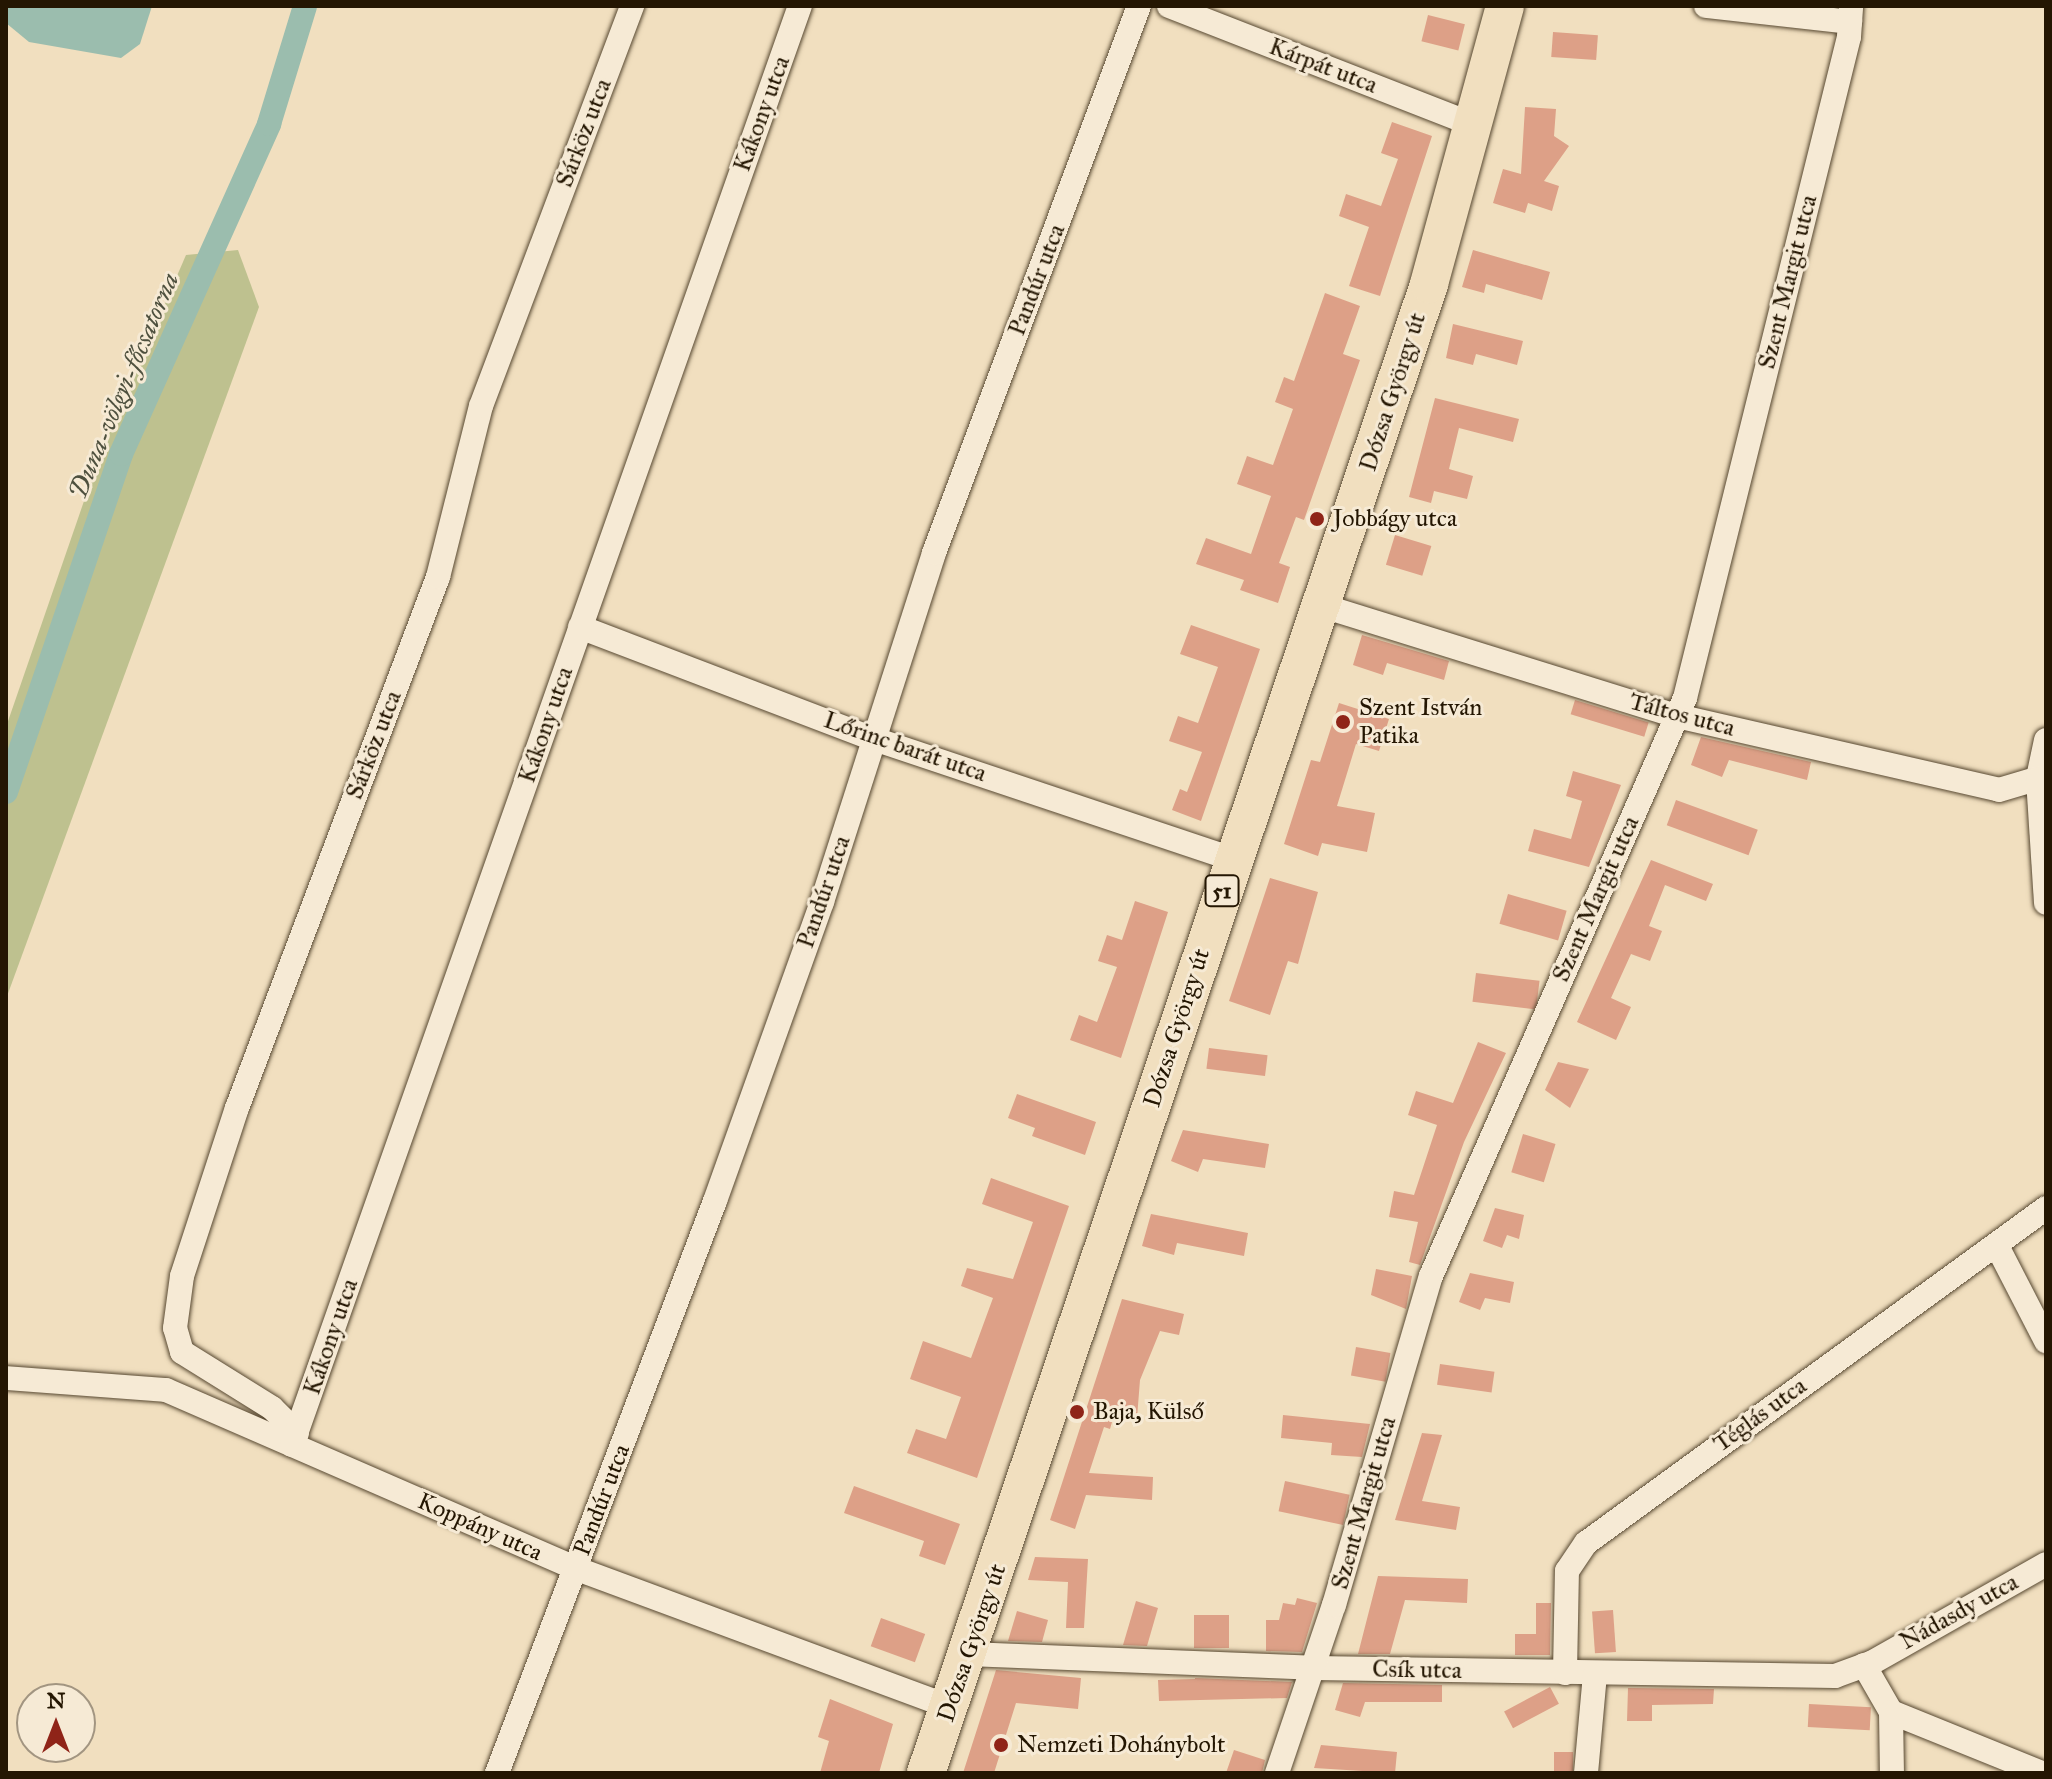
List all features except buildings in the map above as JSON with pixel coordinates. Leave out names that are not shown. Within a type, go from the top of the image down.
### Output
[{"type":"main road","name":"Dózsa György út","points":[[926,1773],[1233,859],[1323,606],[1477,126],[1505,6]]},
{"type":"street","name":"Sárköz utca","points":[[294,1439],[272,1408],[182,1352],[175,1328],[182,1276],[237,1108],[438,577],[481,406],[632,6]]},
{"type":"street","name":"Kákony utca","points":[[294,1439],[800,6]]},
{"type":"street","name":"Pandúr utca","points":[[497,1773],[577,1569],[822,902],[934,553],[1139,6]]},
{"type":"street","name":"Kárpát utca","points":[[1169,6],[1477,126]]},
{"type":"street","points":[[1706,6],[1850,14]]},
{"type":"street","name":"Szent Margit utca","points":[[1277,1773],[1313,1668],[1431,1276],[1677,716],[1850,14]]},
{"type":"street","name":"Táltos utca","points":[[1323,606],[1677,716],[1999,790],[2042,777]]},
{"type":"street","name":"Lőrinc barát utca","points":[[580,627],[874,739],[1233,859]]},
{"type":"street","points":[[2046,740],[2042,777],[2046,903]]},
{"type":"street","name":"Téglás utca","points":[[1565,1673],[1567,1571],[1586,1543],[1998,1248],[2046,1208]]},
{"type":"street","points":[[1998,1248],[2046,1341]]},
{"type":"street","name":"Koppány utca","points":[[6,1378],[166,1390],[294,1439],[577,1569],[950,1707]]},
{"type":"street","name":"Nádasdy utca","points":[[1868,1663],[2046,1564]]},
{"type":"street","name":"Csík utca","points":[[968,1654],[1313,1668],[1788,1679],[1835,1676],[1868,1663]]},
{"type":"street","points":[[1868,1663],[1891,1712],[1892,1773]]},
{"type":"street","points":[[1586,1773],[1595,1674]]},
{"type":"street","points":[[1891,1712],[2042,1773]]},
{"type":"green space","points":[[238,250],[259,307],[6,999],[6,727],[102,449],[186,255]]},
{"type":"shaded area","points":[[6,6],[152,6],[140,44],[121,58],[29,42],[6,23]]},
{"type":"waterway","name":"Duna-völgyi-főcsatorna","points":[[6,792],[121,454],[269,124],[305,6]]},
{"type":"place","name":"Jobbágy utca","points":[[1317,519]]},
{"type":"place","name":"Szent István Patika","points":[[1343,722]]},
{"type":"place","name":"Baja, Külső","points":[[1077,1412]]},
{"type":"place","name":"Nemzeti Dohánybolt","points":[[1001,1745]]}]
